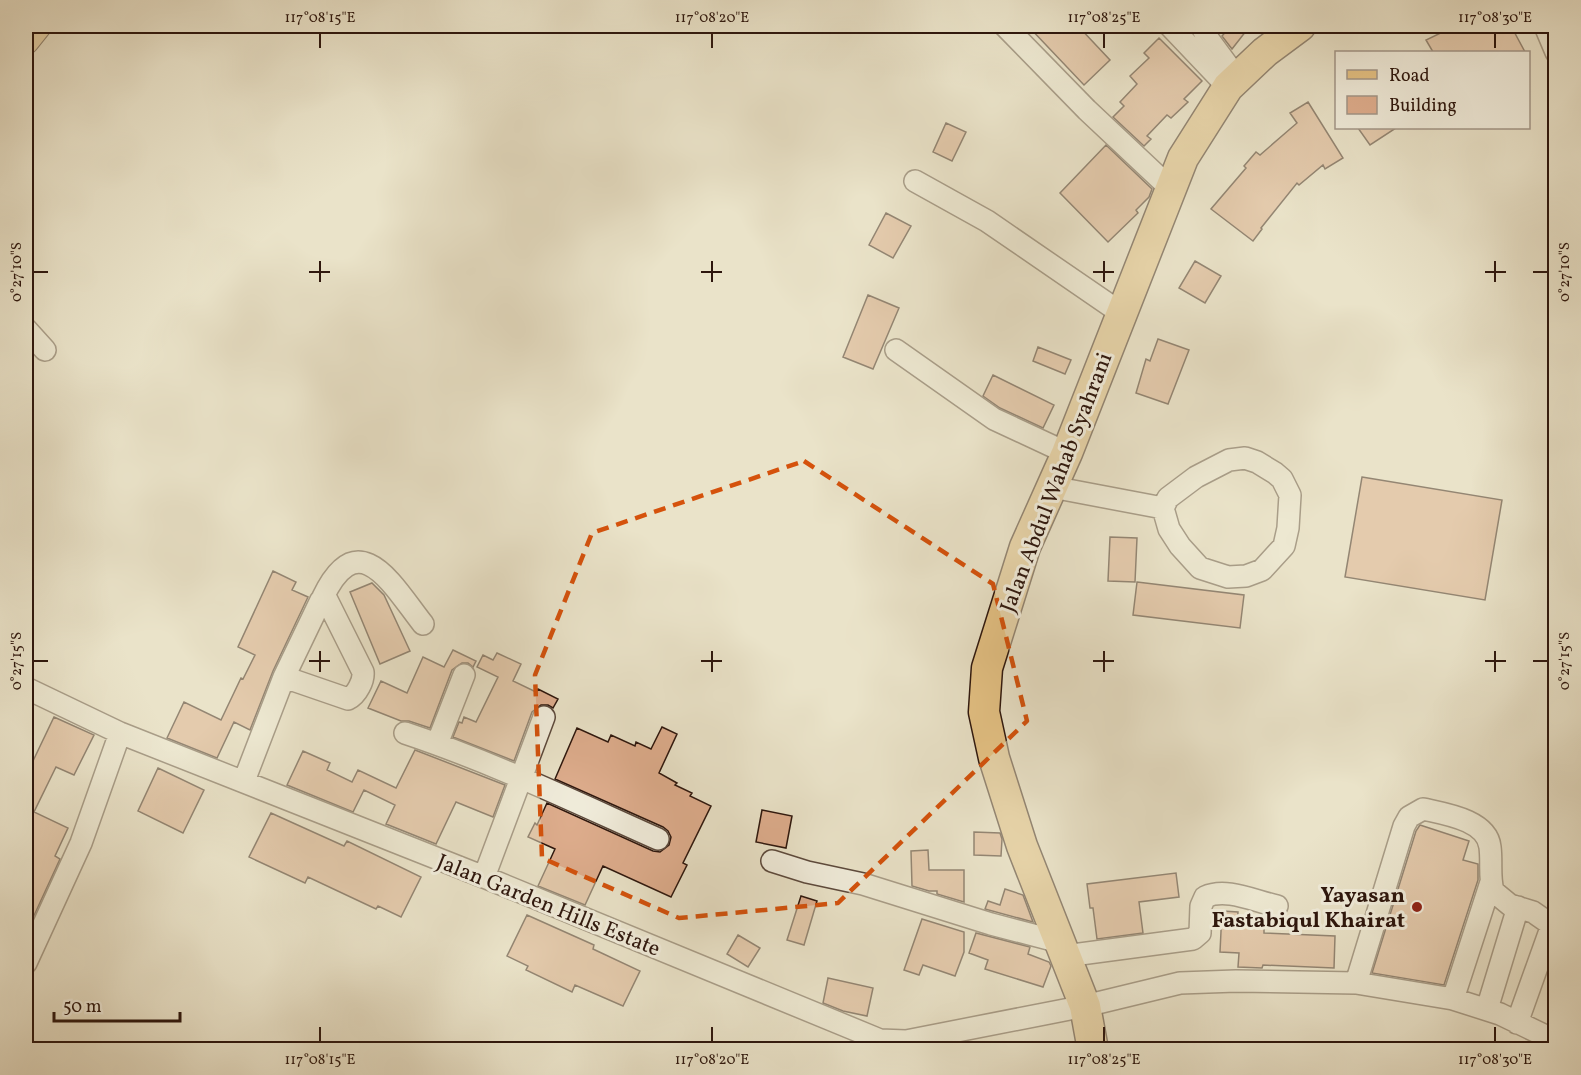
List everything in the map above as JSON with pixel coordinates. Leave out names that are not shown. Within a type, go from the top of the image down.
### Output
[{"type":"highway","name":"Jalan Abdul Wahab Syahrani","points":[[1093,1050],[1085,1005],[1018,835],[994,758],[984,712],[985,685],[991,652],[1025,547],[1067,453],[1183,158],[1233,83],[1265,52],[1300,26]]},
{"type":"main road","points":[[26,41],[38,26]]},
{"type":"street","points":[[1005,26],[1087,110],[1170,188]]},
{"type":"street","points":[[1170,26],[1233,83]]},
{"type":"street","points":[[1200,26],[1233,83]]},
{"type":"street","points":[[1545,26],[1556,52]]},
{"type":"street","points":[[915,181],[987,221],[1121,313]]},
{"type":"street","points":[[26,329],[45,350]]},
{"type":"street","points":[[896,350],[994,419],[1067,453]]},
{"type":"street","points":[[1245,458],[1275,473],[1282,479],[1290,495],[1288,528],[1284,546],[1262,570],[1246,576],[1228,576],[1200,568],[1180,546],[1169,529],[1163,508],[1168,498],[1196,477],[1229,460],[1245,458]]},
{"type":"street","points":[[1052,487],[1163,508]]},
{"type":"street","points":[[244,781],[284,677],[331,581],[339,570],[361,561],[376,567],[423,624]]},
{"type":"street","points":[[284,677],[348,699],[353,697],[363,679],[363,672],[327,599],[323,597]]},
{"type":"street","points":[[437,744],[464,675]]},
{"type":"street","name":"Jalan Garden Hills Estate","points":[[26,688],[120,734],[484,877],[880,1040],[906,1041],[1085,1005],[1180,982],[1236,981],[1356,983],[1453,999],[1487,1010],[1556,1041]]},
{"type":"street","points":[[484,877],[544,717]]},
{"type":"street","points":[[405,733],[520,778],[658,839]]},
{"type":"street","points":[[26,963],[81,843],[120,734]]},
{"type":"street","points":[[1356,983],[1404,826],[1409,817],[1424,809],[1464,818],[1486,836],[1490,846],[1493,891],[1510,905],[1533,912],[1554,926],[1517,1023]]},
{"type":"street","points":[[772,861],[807,872],[863,884],[1062,949],[1193,939],[1200,933],[1205,897],[1214,893],[1224,893],[1276,906]]},
{"type":"street","points":[[1453,999],[1491,882]]},
{"type":"street","points":[[1487,1010],[1518,908]]},
{"type":"highlighted area","points":[[804,461],[993,584],[1027,721],[838,903],[679,918],[542,858],[535,675],[592,533]]},
{"type":"building","points":[[1028,26],[1078,26],[1110,60],[1084,85]]},
{"type":"building","points":[[1231,26],[1250,26],[1232,49],[1222,36]]},
{"type":"building","points":[[1455,26],[1511,26],[1524,51],[1432,51],[1426,40]]},
{"type":"building","points":[[1159,38],[1202,81],[1184,99],[1188,102],[1171,118],[1167,115],[1147,136],[1151,139],[1144,146],[1113,117],[1124,106],[1120,102],[1137,84],[1130,76],[1149,58],[1144,53]]},
{"type":"building","points":[[1308,102],[1343,158],[1325,169],[1323,165],[1299,185],[1297,183],[1253,241],[1211,209],[1246,168],[1244,166],[1256,152],[1260,155],[1297,123],[1290,113]]},
{"type":"building","points":[[946,123],[966,132],[952,161],[933,152]]},
{"type":"building","points":[[1359,129],[1394,129],[1370,145]]},
{"type":"building","points":[[1106,145],[1152,189],[1149,197],[1136,210],[1138,213],[1108,242],[1060,193]]},
{"type":"building","points":[[886,213],[911,226],[893,258],[869,245]]},
{"type":"building","points":[[1195,261],[1221,276],[1205,303],[1179,288]]},
{"type":"building","points":[[868,295],[899,308],[873,369],[843,357]]},
{"type":"building","points":[[1158,339],[1189,350],[1168,404],[1136,393],[1146,359],[1150,361]]},
{"type":"building","points":[[1038,347],[1071,360],[1065,374],[1033,361]]},
{"type":"building","points":[[993,375],[1054,405],[1043,428],[1000,408],[983,396]]},
{"type":"building","points":[[1362,477],[1502,500],[1485,600],[1345,577]]},
{"type":"building","points":[[1110,537],[1137,538],[1135,582],[1108,581]]},
{"type":"building","points":[[273,571],[296,582],[292,590],[308,597],[273,671],[250,730],[234,722],[217,758],[167,738],[184,702],[221,720],[255,655],[238,647]]},
{"type":"building","points":[[1137,582],[1244,595],[1240,628],[1133,615]]},
{"type":"building","points":[[372,583],[384,595],[410,651],[380,664],[350,592]]},
{"type":"building","points":[[453,650],[476,661],[473,667],[468,663],[462,663],[452,670],[430,728],[409,721],[401,721],[368,708],[381,681],[407,693],[423,657],[444,667]]},
{"type":"building","points":[[497,653],[521,664],[513,681],[536,692],[538,689],[558,699],[553,708],[541,705],[532,712],[514,761],[453,737],[459,722],[462,723],[464,717],[476,722],[498,677],[477,667],[483,655],[493,660]]},
{"type":"building","points":[[54,717],[94,735],[74,775],[56,767],[34,812],[68,828],[55,856],[60,859],[26,933],[26,760],[32,763]]},
{"type":"building","points":[[662,727],[677,734],[659,773],[677,783],[675,785],[692,793],[690,796],[711,806],[683,863],[687,865],[671,897],[603,866],[585,905],[538,886],[555,849],[528,837],[535,823],[537,825],[547,803],[653,851],[660,852],[669,845],[671,837],[663,827],[555,779],[577,728],[608,742],[611,735],[635,746],[636,742],[651,749]]},
{"type":"building","points":[[415,750],[505,785],[493,817],[456,802],[436,844],[386,824],[395,805],[364,790],[353,812],[287,785],[303,751],[330,763],[327,770],[352,782],[358,770],[396,788]]},
{"type":"building","points":[[158,768],[204,790],[183,833],[138,811]]},
{"type":"building","points":[[762,810],[792,816],[786,848],[756,842]]},
{"type":"building","points":[[271,813],[344,846],[347,841],[421,877],[401,917],[378,906],[376,909],[308,877],[305,883],[249,857]]},
{"type":"building","name":"Yayasan Fastabiqul Khairat","points":[[1420,825],[1469,841],[1463,860],[1478,864],[1478,880],[1444,985],[1372,973],[1416,831]]},
{"type":"building","points":[[974,832],[1000,833],[1001,856],[974,855]]},
{"type":"building","points":[[928,850],[929,870],[964,870],[964,902],[937,894],[937,891],[912,886],[911,851]]},
{"type":"building","points":[[1176,873],[1179,897],[1139,902],[1143,933],[1097,939],[1087,884]]},
{"type":"building","points":[[1005,889],[1023,895],[1033,922],[985,909],[988,901],[1000,905]]},
{"type":"building","points":[[801,896],[817,901],[804,945],[787,940]]},
{"type":"building","points":[[1222,911],[1238,912],[1237,924],[1264,925],[1264,933],[1335,936],[1334,968],[1263,965],[1262,968],[1238,967],[1239,953],[1220,952]]},
{"type":"building","points":[[527,915],[594,945],[593,949],[640,971],[623,1006],[575,985],[572,992],[526,970],[528,966],[507,956]]},
{"type":"building","points":[[922,919],[964,932],[964,952],[955,976],[923,965],[919,975],[904,970]]},
{"type":"building","points":[[976,933],[1030,947],[1028,954],[1049,962],[1051,966],[1043,987],[985,969],[988,960],[969,953]]},
{"type":"building","points":[[738,935],[760,948],[748,967],[727,954]]},
{"type":"building","points":[[828,978],[873,988],[867,1016],[843,1011],[823,1003]]},
{"type":"place","name":"Yayasan Fastabiqul Khairat","points":[[1417,907]]}]
